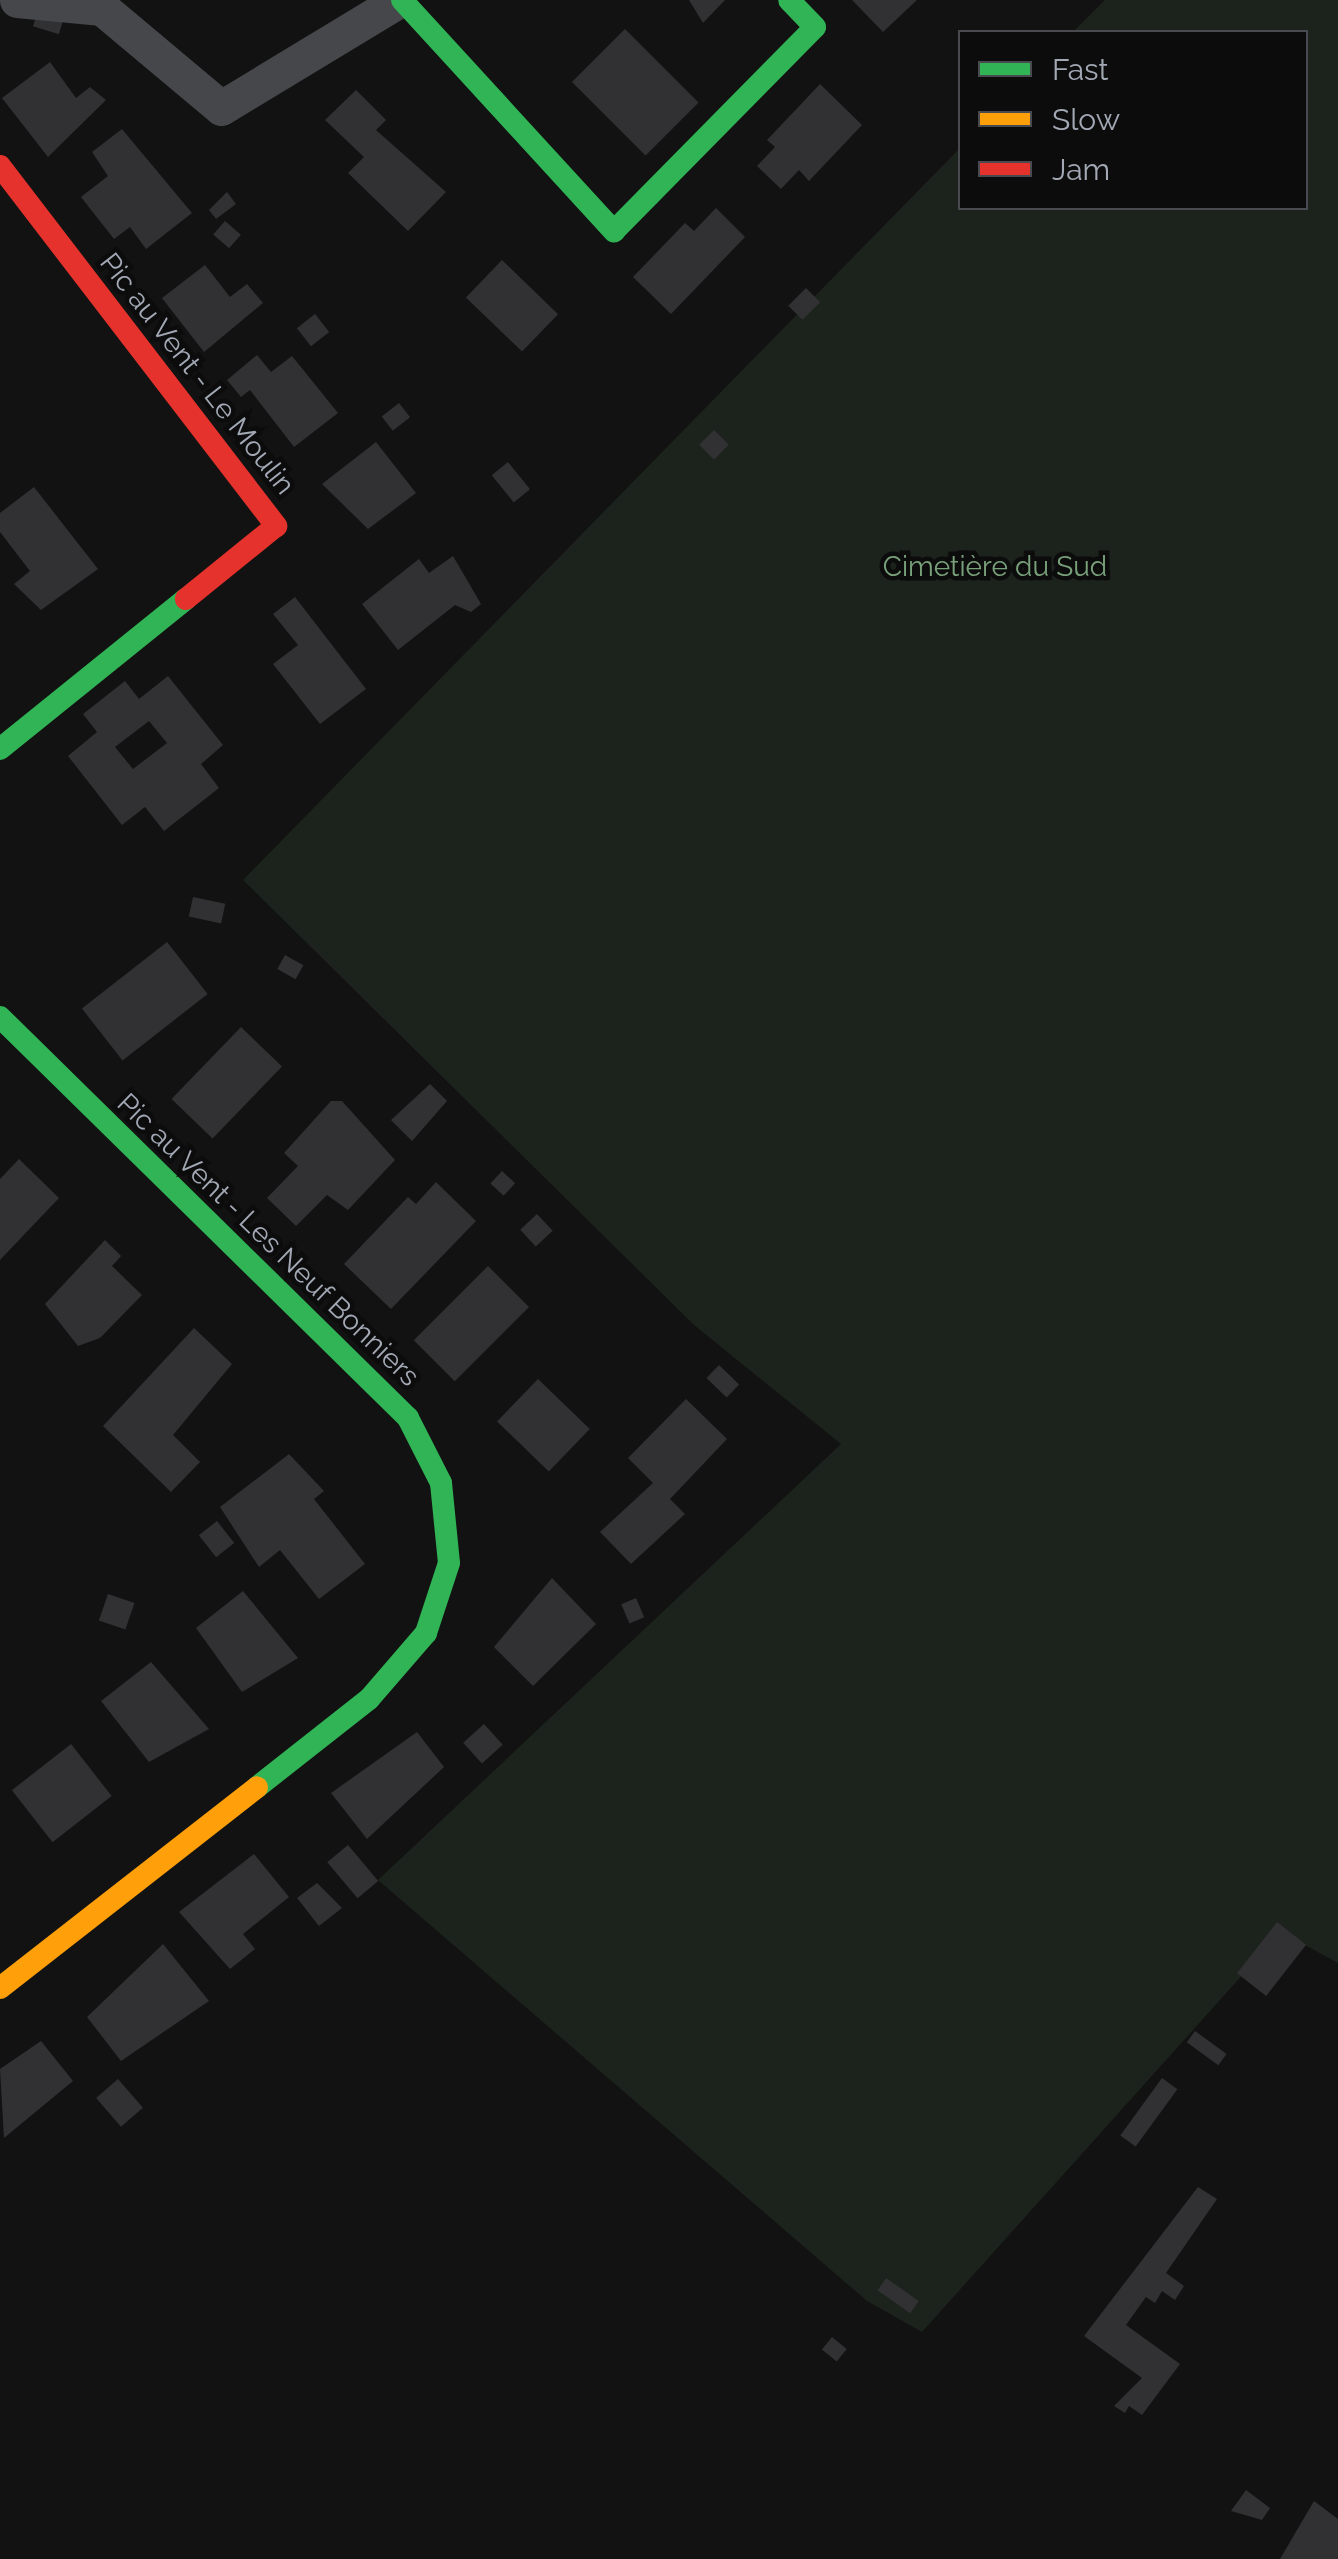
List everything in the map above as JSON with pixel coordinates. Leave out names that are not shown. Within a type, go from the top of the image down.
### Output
[{"type":"street","points":[[0,18],[17,0],[102,8],[221,108],[400,0],[614,232],[815,26],[790,0]]},
{"type":"street","name":"Pic au Vent - Le Moulin","points":[[0,166],[276,526],[0,749]]},
{"type":"street","name":"Pic au Vent - Les Neuf Bonniers","points":[[0,1016],[408,1418],[442,1483],[449,1563],[426,1633],[369,1699],[0,1988]]},
{"type":"green space","name":"Cimetière du Sud","points":[[1105,0],[1338,0],[1338,1963],[1281,1932],[922,2332],[867,2301],[378,1880],[841,1444],[694,1325],[243,880],[958,150],[958,210],[1308,210],[1308,30],[1075,30]]},
{"type":"building","points":[[689,0],[725,0],[703,23]]},
{"type":"building","points":[[852,0],[917,0],[883,32]]},
{"type":"building","points":[[38,10],[64,18],[59,34],[33,26]]},
{"type":"building","points":[[625,29],[699,103],[646,156],[572,82]]},
{"type":"building","points":[[50,62],[76,98],[90,87],[106,100],[48,157],[2,98]]},
{"type":"building","points":[[820,84],[862,125],[809,181],[799,170],[781,189],[757,166],[775,147],[767,140]]},
{"type":"building","points":[[356,90],[386,120],[376,130],[446,192],[408,231],[348,173],[364,157],[325,120]]},
{"type":"building","points":[[122,129],[192,213],[146,249],[130,227],[114,239],[81,197],[108,176],[92,152]]},
{"type":"building","points":[[227,192],[236,204],[216,219],[209,210]]},
{"type":"building","points":[[716,208],[745,237],[671,314],[633,277],[685,223],[694,231]]},
{"type":"building","points":[[225,221],[241,235],[229,248],[213,235]]},
{"type":"building","points":[[502,260],[558,314],[522,352],[466,297]]},
{"type":"building","points":[[205,265],[230,297],[247,284],[263,303],[204,352],[162,298]]},
{"type":"building","points":[[806,288],[820,302],[802,320],[788,306]]},
{"type":"building","points":[[315,314],[329,332],[311,346],[297,328]]},
{"type":"building","points":[[257,355],[271,372],[292,356],[338,413],[294,447],[250,390],[241,397],[227,380]]},
{"type":"building","points":[[399,403],[410,417],[393,431],[382,417]]},
{"type":"building","points":[[714,430],[729,445],[714,460],[699,445]]},
{"type":"building","points":[[376,442],[416,493],[368,529],[322,484]]},
{"type":"building","points":[[508,462],[530,489],[514,502],[492,475]]},
{"type":"building","points":[[34,487],[98,569],[41,610],[14,584],[30,571],[0,532],[0,513]]},
{"type":"building","points":[[453,556],[481,604],[471,612],[455,605],[398,650],[362,604],[419,559],[429,573]]},
{"type":"building","points":[[295,597],[366,689],[320,724],[273,664],[298,645],[273,614]]},
{"type":"building","points":[[168,676],[223,745],[201,764],[219,788],[164,831],[145,807],[122,825],[68,756],[97,732],[83,714],[125,681],[139,699]],"holes":[[[149,721],[167,743],[133,769],[115,747]]]},
{"type":"building","points":[[193,897],[225,904],[221,923],[189,917]]},
{"type":"building","points":[[167,942],[208,994],[123,1061],[82,1008]]},
{"type":"building","points":[[285,955],[303,965],[296,979],[277,969]]},
{"type":"building","points":[[241,1027],[282,1067],[213,1139],[172,1099]]},
{"type":"building","points":[[430,1084],[447,1101],[412,1141],[391,1120]]},
{"type":"building","points":[[331,1101],[342,1101],[395,1160],[348,1210],[327,1195],[296,1226],[267,1198],[298,1166],[284,1153]]},
{"type":"building","points":[[19,1159],[59,1198],[0,1260],[0,1179]]},
{"type":"building","points":[[502,1171],[515,1183],[504,1196],[490,1183]]},
{"type":"building","points":[[436,1182],[476,1221],[391,1309],[344,1264],[408,1197],[416,1204]]},
{"type":"building","points":[[537,1214],[553,1231],[536,1247],[520,1230]]},
{"type":"building","points":[[105,1240],[121,1256],[112,1266],[142,1295],[100,1338],[78,1346],[45,1304]]},
{"type":"building","points":[[488,1266],[529,1307],[455,1381],[414,1340]]},
{"type":"building","points":[[194,1328],[232,1364],[173,1435],[200,1462],[171,1492],[103,1426]]},
{"type":"building","points":[[719,1365],[739,1384],[727,1397],[706,1378]]},
{"type":"building","points":[[538,1379],[590,1429],[549,1471],[497,1421]]},
{"type":"building","points":[[686,1399],[727,1439],[670,1499],[685,1514],[631,1564],[600,1532],[653,1483],[628,1458]]},
{"type":"building","points":[[289,1454],[324,1491],[314,1499],[365,1564],[319,1599],[280,1550],[259,1567],[220,1507]]},
{"type":"building","points":[[217,1521],[234,1543],[216,1557],[199,1535]]},
{"type":"building","points":[[552,1578],[596,1624],[533,1686],[494,1647]]},
{"type":"building","points":[[243,1591],[298,1658],[242,1692],[196,1628]]},
{"type":"building","points":[[108,1594],[134,1603],[125,1630],[99,1620]]},
{"type":"building","points":[[636,1598],[644,1617],[629,1624],[621,1604]]},
{"type":"building","points":[[151,1662],[209,1729],[149,1762],[101,1701]]},
{"type":"building","points":[[484,1724],[503,1745],[482,1764],[463,1743]]},
{"type":"building","points":[[417,1732],[444,1767],[367,1839],[331,1793]]},
{"type":"building","points":[[71,1744],[112,1796],[53,1842],[12,1790]]},
{"type":"building","points":[[348,1845],[378,1881],[358,1898],[327,1862]]},
{"type":"building","points":[[254,1854],[289,1897],[243,1934],[255,1949],[230,1969],[179,1912]]},
{"type":"building","points":[[317,1883],[342,1908],[319,1926],[297,1898]]},
{"type":"building","points":[[1277,1922],[1306,1945],[1266,1996],[1237,1973]]},
{"type":"building","points":[[163,1944],[209,2001],[121,2061],[87,2017]]},
{"type":"building","points":[[1195,2031],[1227,2054],[1218,2065],[1187,2042]]},
{"type":"building","points":[[41,2041],[73,2081],[4,2138],[0,2069]]},
{"type":"building","points":[[1162,2078],[1177,2089],[1136,2147],[1120,2135]]},
{"type":"building","points":[[118,2079],[143,2108],[121,2127],[96,2098]]},
{"type":"building","points":[[1198,2187],[1217,2199],[1166,2273],[1184,2286],[1175,2300],[1162,2291],[1155,2303],[1146,2297],[1126,2325],[1180,2364],[1142,2415],[1129,2406],[1125,2413],[1114,2406],[1142,2378],[1084,2336]]},
{"type":"building","points":[[886,2278],[919,2301],[910,2313],[877,2290]]},
{"type":"building","points":[[832,2337],[847,2349],[837,2361],[822,2349]]},
{"type":"building","points":[[1246,2490],[1270,2508],[1262,2520],[1231,2511]]},
{"type":"building","points":[[1314,2501],[1338,2519],[1338,2559],[1280,2559]]},
{"type":"traffic: fast","points":[[402,0],[614,231],[815,27],[789,0]]},
{"type":"traffic: fast","points":[[0,749],[186,599]]},
{"type":"traffic: fast","points":[[0,1017],[408,1418],[441,1483],[449,1563],[426,1633],[369,1699],[257,1787]]},
{"type":"traffic: slow","points":[[0,1988],[257,1787]]},
{"type":"traffic: jam","points":[[0,166],[276,526],[186,599]]}]
